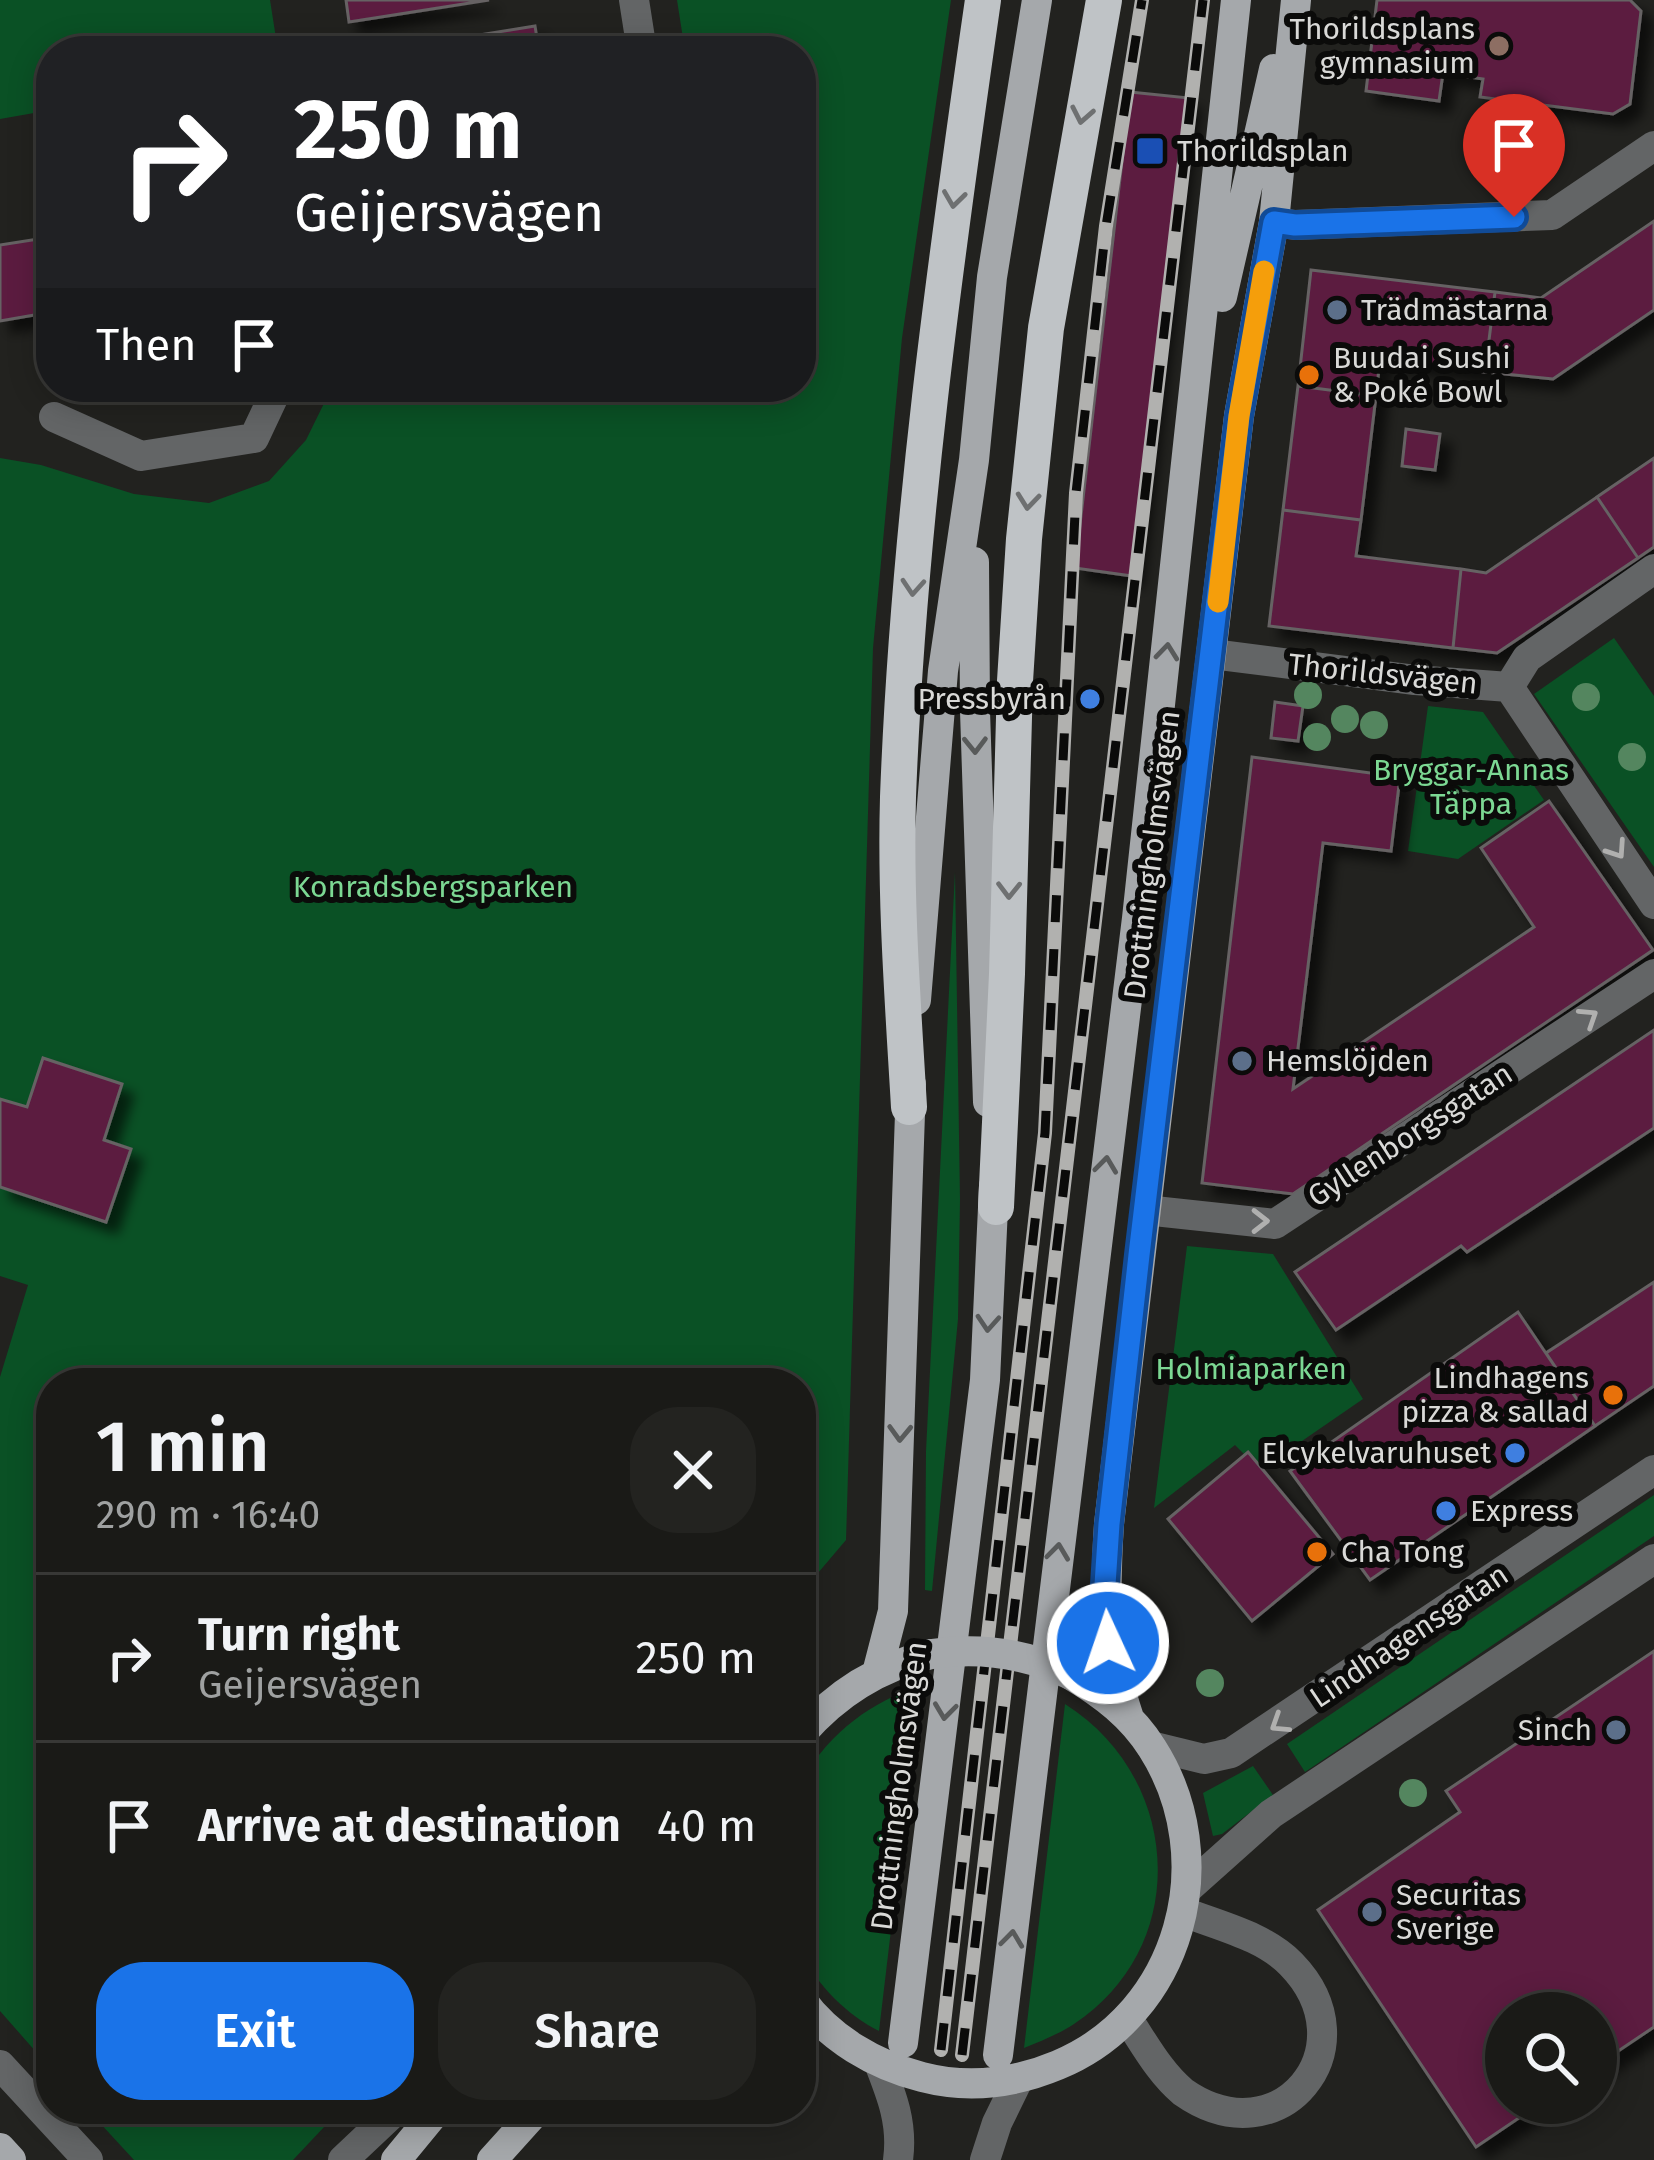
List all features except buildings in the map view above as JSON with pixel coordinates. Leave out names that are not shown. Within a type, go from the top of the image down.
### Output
[{"type":"highway","points":[[909,1107],[899,944],[898,798],[934,343],[982,0]]},
{"type":"highway","points":[[996,1207],[1024,539],[1046,328],[1104,0]]},
{"type":"main road","name":"Drottningholmsvägen","points":[[877,1673],[892,1610],[909,1107],[943,671],[974,460],[992,277],[1037,0]]},
{"type":"main road","name":"Drottningholmsvägen","points":[[998,2055],[1137,918],[1236,0]]},
{"type":"main road","name":"Drottningholmsvägen","points":[[1186,486],[1237,216],[1294,0]]},
{"type":"main road","name":"Drottningholmsvägen","points":[[1129,1718],[1112,1667],[1104,1600],[1109,1524],[1239,416],[1274,222],[1294,0]]},
{"type":"main road","name":"Drottningholmsvägen","points":[[891,2053],[985,1380],[996,1207],[983,1036],[974,711],[974,460]]},
{"type":"main road","points":[[816,1719],[835,1700],[877,1673],[931,1654],[995,1652],[1042,1662],[1102,1694],[1129,1718],[1166,1772],[1185,1829],[1185,1901],[1157,1980],[1127,2018],[1077,2056],[1019,2078],[948,2082],[891,2053],[829,2030],[816,2016]]},
{"type":"main road","points":[[396,2160],[425,2124]]},
{"type":"main road","points":[[492,2160],[524,2124]]},
{"type":"main road","points":[[0,2148],[11,2160]]},
{"type":"street","points":[[634,0],[640,36]]},
{"type":"street","points":[[1274,222],[1552,215],[1654,146]]},
{"type":"street","points":[[54,417],[141,456],[254,438],[271,402]]},
{"type":"street","points":[[1510,687],[1527,658],[1654,569]]},
{"type":"street","name":"Thorildsvägen","points":[[1212,654],[1510,687],[1654,904]]},
{"type":"street","name":"Gyllenborgsgatan","points":[[1145,1210],[1275,1224],[1654,974]]},
{"type":"street","name":"Lindhagensgatan","points":[[1151,1746],[1204,1759],[1231,1753],[1654,1470]]},
{"type":"street","points":[[1127,2018],[1182,2091],[1223,2115],[1246,2119],[1275,2115],[1299,2100],[1322,2053],[1322,2022],[1312,1992],[1274,1948],[1185,1901],[1244,1836],[1286,1804],[1654,1558]]},
{"type":"street","name":"Drottningholmsvägen","points":[[891,2053],[901,2138],[898,2160]]},
{"type":"street","points":[[0,2065],[36,2104]]},
{"type":"street","points":[[985,2160],[1019,2078]]},
{"type":"street","points":[[55,2124],[88,2160]]},
{"type":"street","points":[[343,2160],[381,2124]]},
{"type":"green space","points":[[0,0],[270,0],[276,36],[36,36],[36,113],[0,119]]},
{"type":"green space","name":"Konradsbergsparken","points":[[677,0],[951,0],[902,338],[873,648],[846,1540],[816,1575],[816,1368],[36,1368],[36,2052],[0,2011],[0,1377],[28,1285],[0,1276],[0,458],[41,465],[134,494],[209,503],[269,481],[306,440],[325,402],[816,402],[816,36],[683,36]]},
{"type":"green space","points":[[1614,638],[1654,696],[1654,867],[1534,694]]},
{"type":"green space","name":"Bryggar-Annas Täppa","points":[[1428,706],[1483,712],[1544,800],[1458,859],[1408,851]]},
{"type":"green space","points":[[955,872],[958,1319],[932,1591],[925,1590],[926,1451]]},
{"type":"green space","name":"Holmiaparken","points":[[1187,1246],[1273,1254],[1363,1399],[1260,1470],[1235,1445],[1154,1508]]},
{"type":"green space","points":[[1654,1495],[1654,1536],[1305,1772],[1287,1744]]},
{"type":"green space","points":[[920,1686],[879,2031],[834,1998],[816,1976],[816,1759],[840,1732],[886,1700]]},
{"type":"green space","points":[[1065,1704],[1104,1735],[1132,1774],[1150,1816],[1158,1862],[1154,1907],[1139,1951],[1113,1991],[1074,2024],[1024,2048]]},
{"type":"green space","points":[[1253,1766],[1273,1795],[1213,1836],[1203,1793]]},
{"type":"green space","points":[[101,2124],[327,2124],[293,2160],[134,2160]]},
{"type":"railway","points":[[941,2050],[1045,1133],[1076,493],[1106,226],[1142,0]]},
{"type":"railway","points":[[962,2055],[1203,0]]},
{"type":"slow traffic","points":[[1218,602],[1239,416],[1264,271]]},
{"type":"place","name":"Thorildsplans gymnasium","points":[[1499,46]]},
{"type":"place","name":"Thorildsplan","points":[[1150,151]]},
{"type":"place","name":"Trädmästarna","points":[[1337,310]]},
{"type":"place","name":"Buudai Sushi & Poké Bowl","points":[[1309,375]]},
{"type":"place","name":"Pressbyrån","points":[[1090,699]]},
{"type":"place","name":"Hemslöjden","points":[[1242,1061]]},
{"type":"place","name":"Lindhagens pizza & sallad","points":[[1613,1395]]},
{"type":"place","name":"Elcykelvaruhuset","points":[[1515,1453]]},
{"type":"place","name":"Express","points":[[1446,1511]]},
{"type":"place","name":"Cha Tong","points":[[1317,1552]]},
{"type":"place","name":"Sinch","points":[[1616,1730]]},
{"type":"place","name":"Securitas Sverige","points":[[1372,1912]]},
{"type":"route","points":[[1108,1643],[1104,1600],[1109,1524],[1139,1255],[1239,416],[1274,222],[1514,217]]}]
